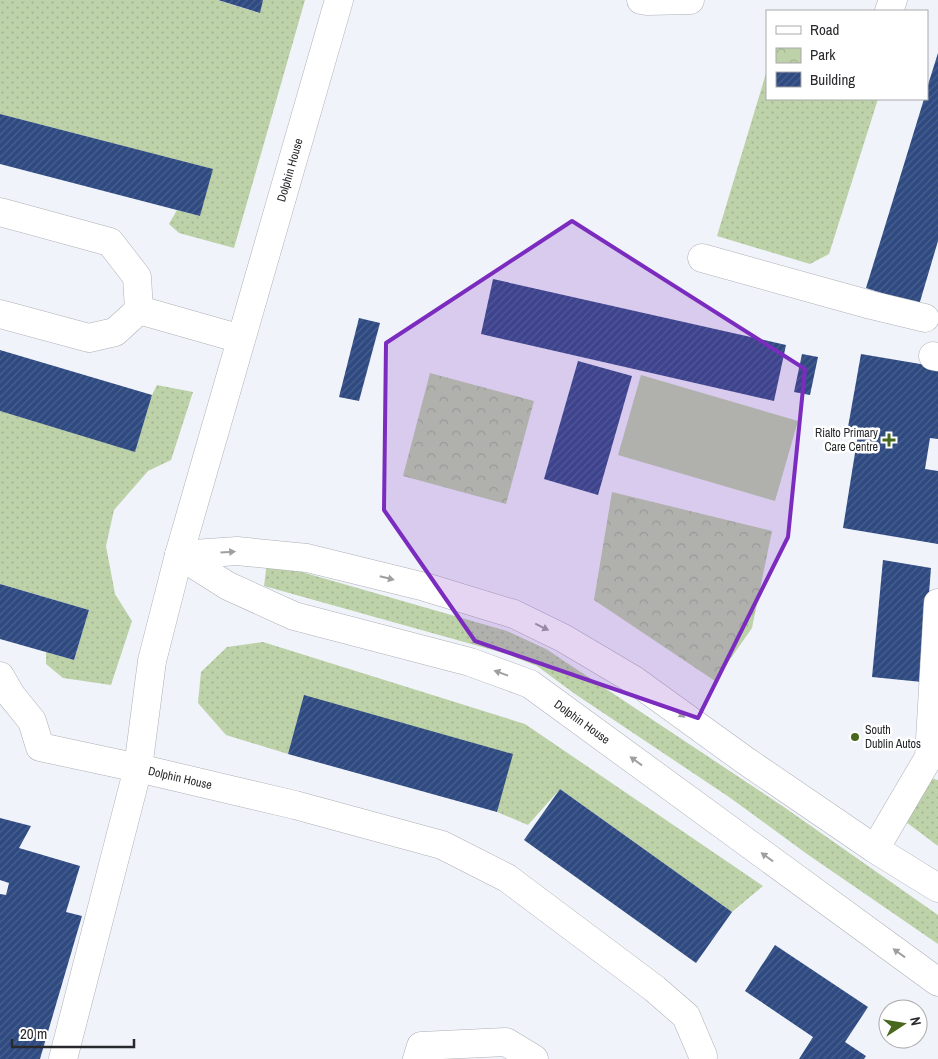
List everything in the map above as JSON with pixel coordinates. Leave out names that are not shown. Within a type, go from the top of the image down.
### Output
[{"type":"street","name":"Dolphin House","points":[[64,1059],[138,768],[152,661],[179,556],[339,0]]},
{"type":"street","points":[[641,0],[690,0]]},
{"type":"street","points":[[0,212],[110,242],[137,277],[140,310]]},
{"type":"street","points":[[702,258],[924,318]]},
{"type":"street","points":[[140,310],[241,339]]},
{"type":"street","points":[[0,314],[90,338],[115,332],[140,310]]},
{"type":"street","points":[[179,556],[237,551],[306,558],[425,587],[514,614],[563,638],[634,680],[746,762],[875,849],[938,888]]},
{"type":"street","name":"Dolphin House","points":[[179,556],[228,586],[294,616],[470,662],[530,684],[938,982]]},
{"type":"street","points":[[875,849],[929,757],[938,603]]},
{"type":"street","name":"Dolphin House","points":[[0,676],[11,695],[32,721],[40,747],[295,805],[442,845],[507,878],[656,989],[680,1010],[686,1016],[703,1056]]},
{"type":"street","points":[[417,1059],[422,1046],[506,1042],[534,1059]]},
{"type":"highlighted area","points":[[572,221],[805,369],[788,537],[698,718],[475,641],[384,510],[386,343]]},
{"type":"green space","points":[[0,0],[217,0],[259,13],[263,0],[305,0],[234,248],[179,233],[169,224],[177,210],[200,216],[212,169],[0,114]]},
{"type":"green space","points":[[766,73],[766,100],[878,100],[829,254],[810,264],[717,236]]},
{"type":"green space","points":[[430,373],[534,401],[506,504],[403,476]]},
{"type":"green space","points":[[641,375],[798,421],[775,501],[618,455]]},
{"type":"green space","points":[[157,385],[193,392],[171,460],[148,471],[114,510],[106,546],[115,594],[132,621],[111,685],[63,678],[46,664],[46,652],[74,660],[89,610],[0,584],[0,411],[135,451],[152,395]]},
{"type":"green space","points":[[612,492],[772,531],[752,628],[715,681],[594,600]]},
{"type":"green space","points":[[267,562],[507,631],[546,649],[781,805],[938,915],[938,944],[807,854],[729,797],[575,694],[537,666],[507,654],[264,586]]},
{"type":"green space","points":[[263,642],[525,724],[763,886],[732,912],[560,789],[528,825],[497,812],[512,754],[305,696],[288,754],[226,735],[198,703],[201,672],[227,647]]},
{"type":"green space","points":[[929,778],[938,780],[938,846],[906,822]]},
{"type":"building","points":[[218,0],[263,0],[260,13]]},
{"type":"building","points":[[938,53],[938,241],[919,305],[866,288],[924,100],[928,100],[928,85]]},
{"type":"building","points":[[0,114],[213,169],[200,216],[0,164]]},
{"type":"building","points":[[493,279],[786,345],[774,401],[481,334]]},
{"type":"building","points":[[359,318],[380,323],[359,401],[339,397]]},
{"type":"building","points":[[0,350],[152,395],[135,452],[0,411]]},
{"type":"building","points":[[802,354],[818,357],[810,395],[794,392]]},
{"type":"building","name":"Rialto Primary Care Centre","points":[[861,354],[938,367],[938,439],[930,438],[925,469],[938,471],[938,544],[843,528],[859,428],[848,427]]},
{"type":"building","points":[[578,361],[632,376],[598,495],[544,479]]},
{"type":"building","points":[[883,560],[931,568],[922,682],[872,677]]},
{"type":"building","points":[[0,584],[89,610],[74,660],[0,639]]},
{"type":"building","points":[[304,695],[513,754],[497,812],[288,754]]},
{"type":"building","points":[[560,789],[732,912],[696,963],[524,840]]},
{"type":"building","points":[[0,818],[31,826],[19,848],[80,866],[66,912],[82,916],[40,1059],[0,1059],[0,894],[6,895],[9,883],[0,880]]},
{"type":"building","points":[[775,945],[868,1007],[845,1042],[866,1056],[864,1059],[799,1059],[813,1037],[745,991]]},
{"type":"place","name":"Rialto Primary Care Centre","points":[[889,440]]},
{"type":"place","name":"South Dublin Autos","points":[[855,737]]}]
